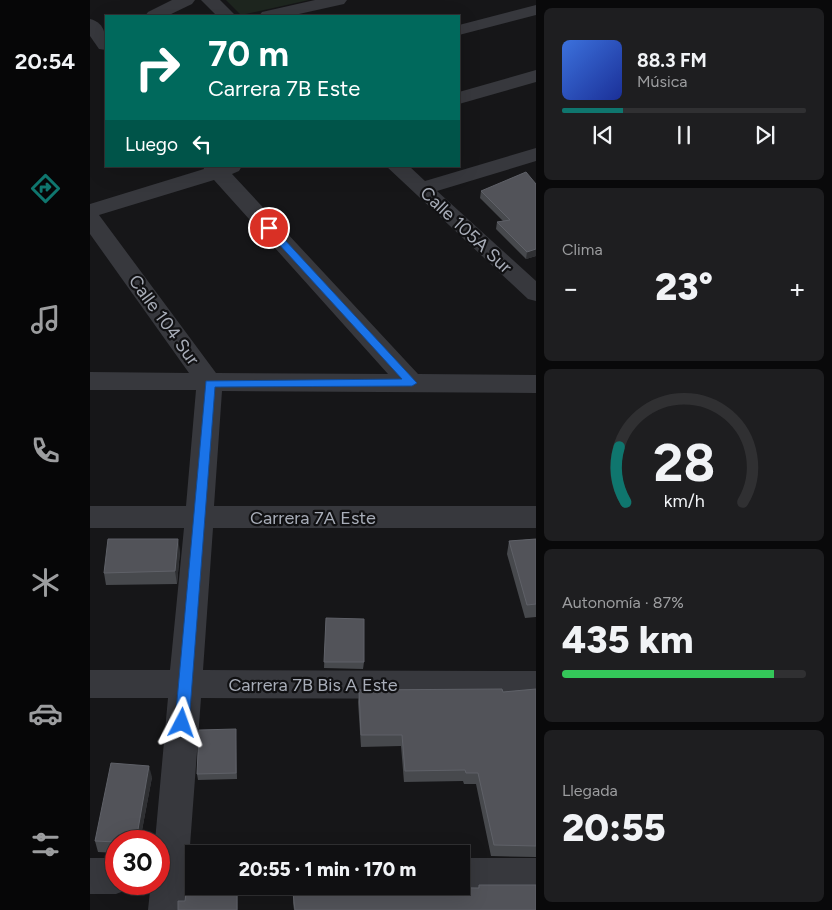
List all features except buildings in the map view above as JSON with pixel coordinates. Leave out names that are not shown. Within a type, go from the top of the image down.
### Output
[{"type":"street","points":[[156,15],[186,0]]},
{"type":"street","points":[[210,0],[226,15]]},
{"type":"street","points":[[272,15],[338,0]]},
{"type":"street","points":[[460,30],[536,10]]},
{"type":"street","points":[[90,24],[101,43]]},
{"type":"street","points":[[460,98],[536,76]]},
{"type":"street","points":[[422,189],[536,154]]},
{"type":"street","name":"Calle 105A Sur","points":[[397,167],[536,294]]},
{"type":"street","points":[[90,211],[221,168],[412,383]]},
{"type":"street","name":"Calle 104 Sur","points":[[90,218],[210,383],[185,684],[172,885]]},
{"type":"street","points":[[90,382],[536,384]]},
{"type":"street","name":"Carrera 7A Este","points":[[90,517],[536,517]]},
{"type":"street","name":"Carrera 7B Bis A Este","points":[[90,684],[536,685]]},
{"type":"street","points":[[90,876],[105,876]]},
{"type":"street","points":[[470,876],[536,876]]},
{"type":"shaded area","points":[[226,0],[309,0],[241,15]]},
{"type":"route","points":[[182,723],[210,383],[412,383],[269,228]]}]
